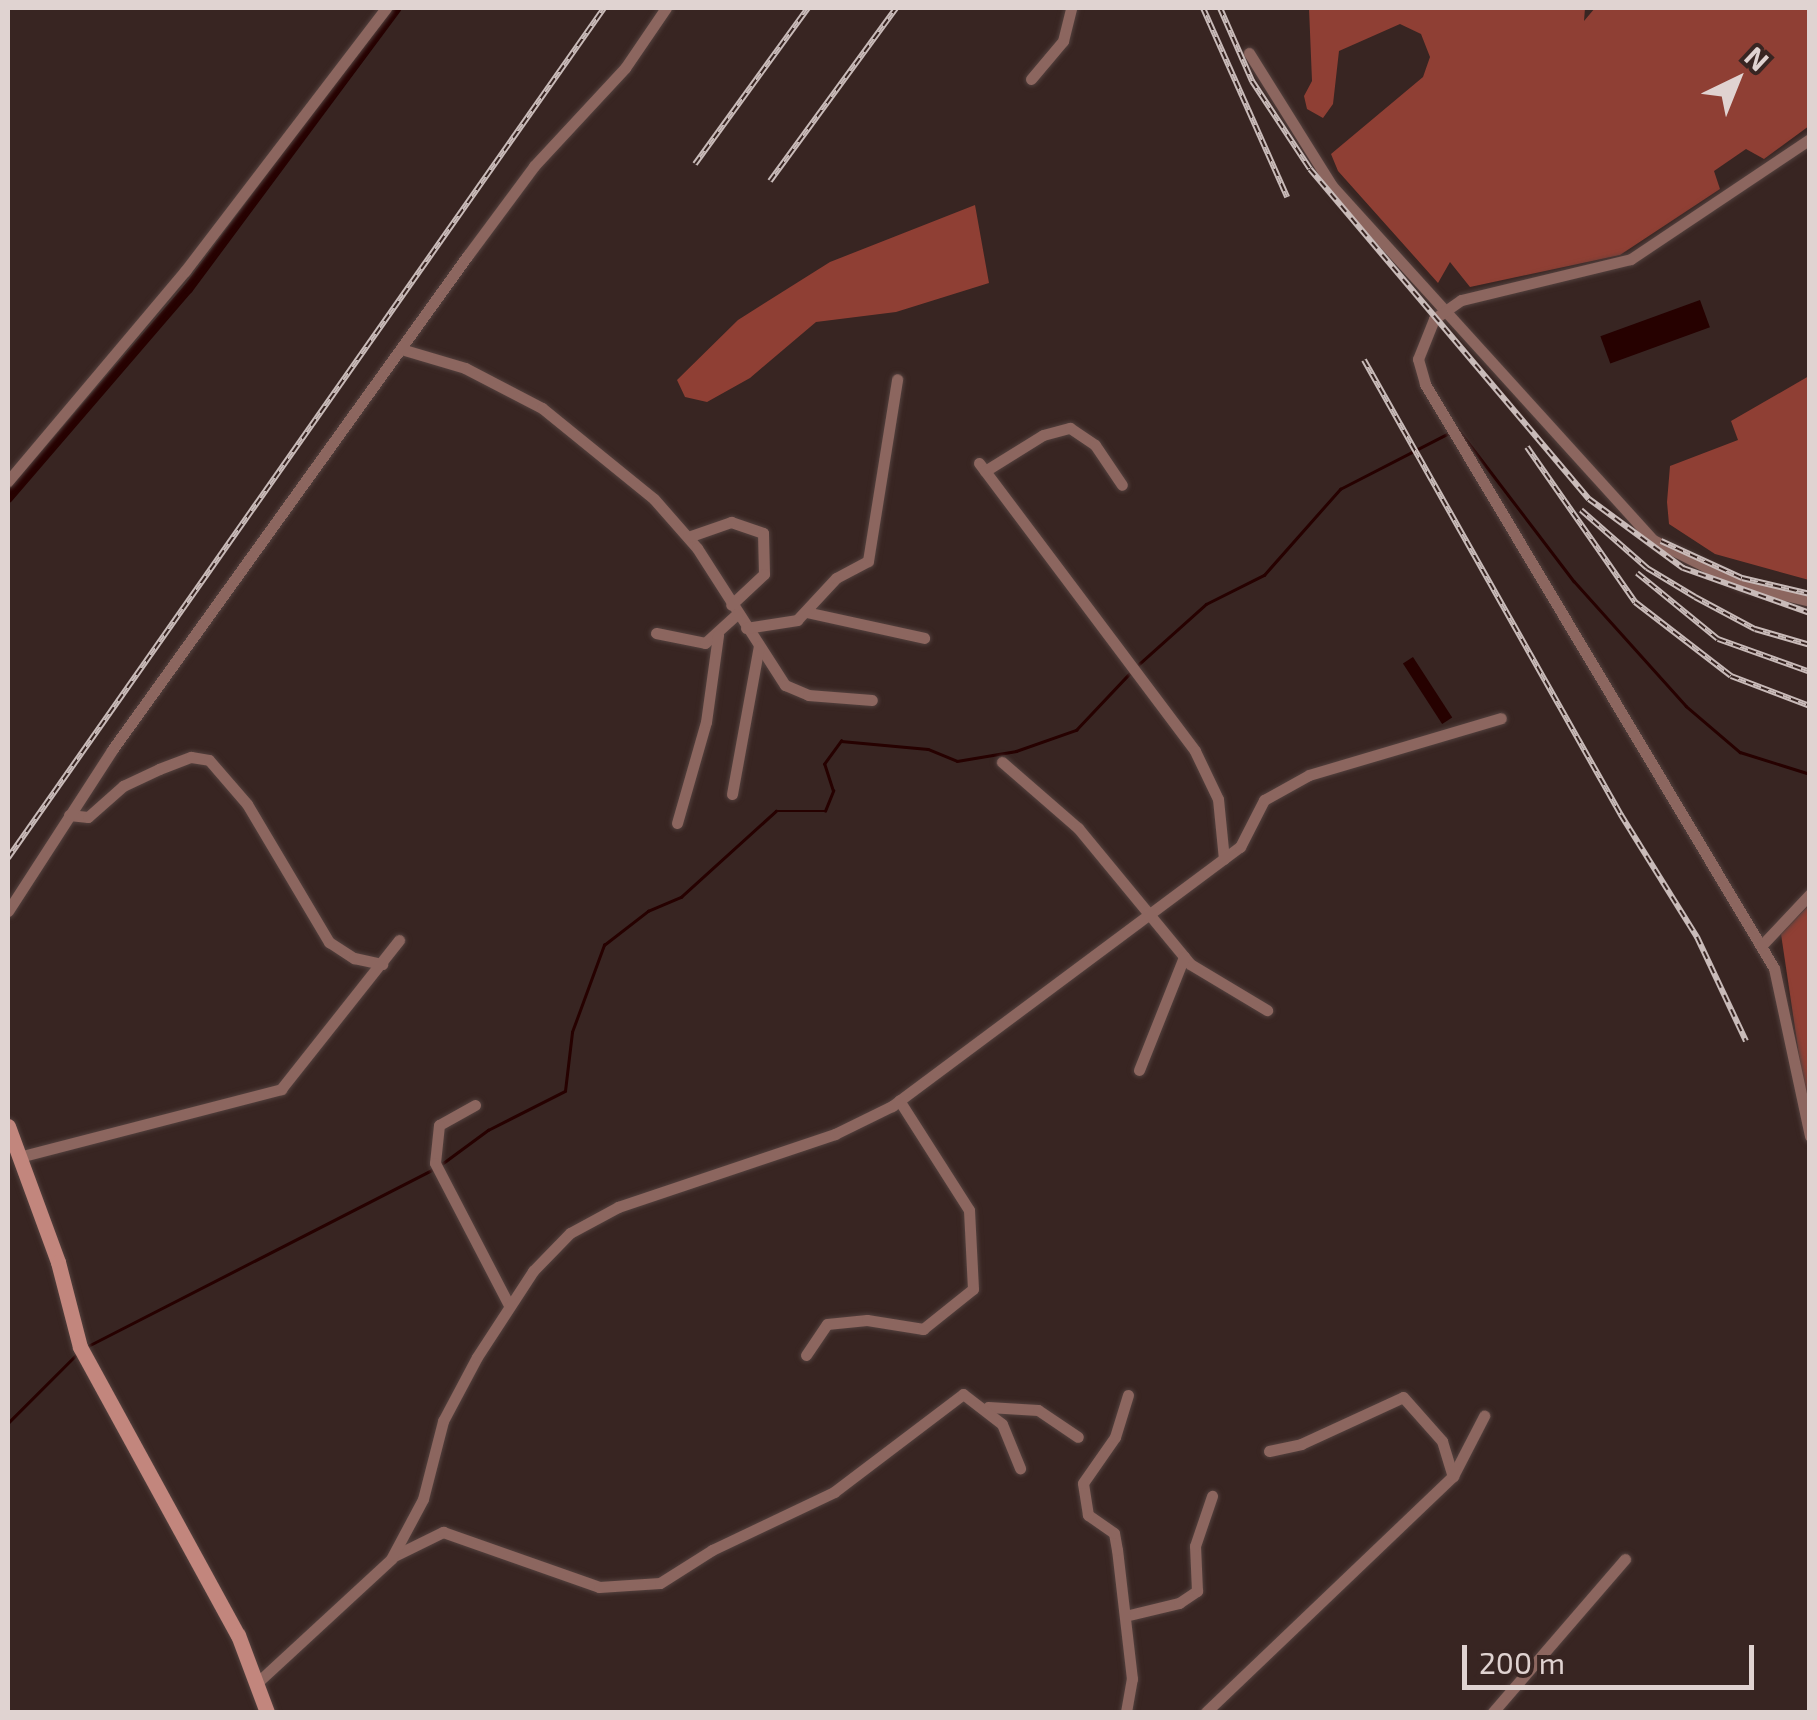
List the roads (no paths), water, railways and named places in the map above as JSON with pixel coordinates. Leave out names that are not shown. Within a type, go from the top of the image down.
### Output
[{"type":"main road","points":[[8,1126],[81,1350],[259,1681],[267,1712]]},
{"type":"street","points":[[8,480],[186,271],[386,8]]},
{"type":"street","points":[[8,911],[69,815],[534,166],[614,82],[666,8]]},
{"type":"street","points":[[1031,79],[1063,41],[1071,8]]},
{"type":"street","points":[[1248,53],[1332,186],[1654,540],[1742,585],[1810,601]]},
{"type":"street","points":[[1810,139],[1631,259],[1500,286],[1443,310],[1424,334],[1418,359],[1454,431],[1762,946],[1778,981],[1810,1136]]},
{"type":"street","points":[[401,349],[465,368],[542,408],[654,499],[688,537],[746,628],[794,691],[872,700]]},
{"type":"street","points":[[746,628],[784,623],[806,612],[836,578],[868,561],[898,379]]},
{"type":"street","points":[[1122,485],[1095,445],[1070,428],[1042,435],[982,467],[1211,779],[1224,858]]},
{"type":"street","points":[[677,823],[706,722],[718,636],[764,574],[763,533],[731,522],[688,537]]},
{"type":"street","points":[[806,612],[924,638]]},
{"type":"street","points":[[656,633],[694,644],[718,636]]},
{"type":"street","points":[[732,794],[759,646]]},
{"type":"street","points":[[391,1559],[423,1499],[443,1422],[508,1305],[570,1233],[602,1216],[835,1134],[899,1100],[1224,858],[1248,838],[1250,818],[1264,800],[1310,775],[1501,718]]},
{"type":"street","points":[[69,815],[88,817],[123,786],[170,764],[190,757],[208,760],[239,791],[329,942],[354,958],[382,964]]},
{"type":"street","points":[[1002,762],[1078,828],[1184,957],[1267,1010]]},
{"type":"street","points":[[1762,946],[1810,894]]},
{"type":"street","points":[[19,1157],[84,1136],[274,1093],[399,940]]},
{"type":"street","points":[[1139,1070],[1184,957]]},
{"type":"street","points":[[806,1355],[827,1324],[867,1320],[923,1329],[973,1288],[969,1210],[899,1100]]},
{"type":"street","points":[[474,1105],[439,1125],[437,1167],[508,1305]]},
{"type":"street","points":[[259,1681],[391,1559],[443,1532],[574,1581],[646,1587],[834,1492],[950,1400],[963,1394],[988,1407],[1038,1410],[1078,1437]]},
{"type":"street","points":[[1126,1712],[1132,1679],[1114,1533],[1088,1515],[1083,1483],[1115,1437],[1128,1395]]},
{"type":"street","points":[[1269,1451],[1301,1444],[1403,1397],[1442,1442],[1453,1476]]},
{"type":"street","points":[[988,1407],[1020,1468]]},
{"type":"street","points":[[1206,1712],[1453,1476],[1484,1416]]},
{"type":"street","points":[[1125,1616],[1179,1603],[1198,1591],[1195,1546],[1212,1496]]},
{"type":"street","points":[[1492,1712],[1626,1559]]},
{"type":"waterway","points":[[8,498],[188,289],[397,8]]},
{"type":"waterway","points":[[1458,429],[1574,581],[1686,706],[1740,752],[1810,774]]},
{"type":"waterway","points":[[1138,665],[1206,604],[1264,575],[1340,489],[1451,432]]},
{"type":"waterway","points":[[439,1166],[488,1130],[565,1091],[572,1032],[604,945],[648,911],[681,897],[776,811],[825,811],[833,791],[824,764],[841,741],[928,749],[957,761],[1016,751],[1076,730],[1129,674]]},
{"type":"waterway","points":[[88,1346],[432,1170]]},
{"type":"waterway","points":[[8,1423],[77,1354]]},
{"type":"railway","points":[[8,858],[604,8]]},
{"type":"railway","points":[[695,164],[808,8]]},
{"type":"railway","points":[[770,181],[896,8]]},
{"type":"railway","points":[[1203,8],[1287,197]]},
{"type":"railway","points":[[1220,8],[1252,81],[1310,169],[1589,499],[1683,568],[1810,613]]},
{"type":"railway","points":[[1364,360],[1621,815],[1697,937],[1746,1041]]},
{"type":"railway","points":[[1527,447],[1635,602],[1731,676],[1810,706]]},
{"type":"railway","points":[[1581,510],[1647,568],[1695,597],[1755,629],[1810,645]]},
{"type":"railway","points":[[1661,541],[1742,578],[1810,594]]},
{"type":"railway","points":[[1637,573],[1718,639],[1810,672]]}]
